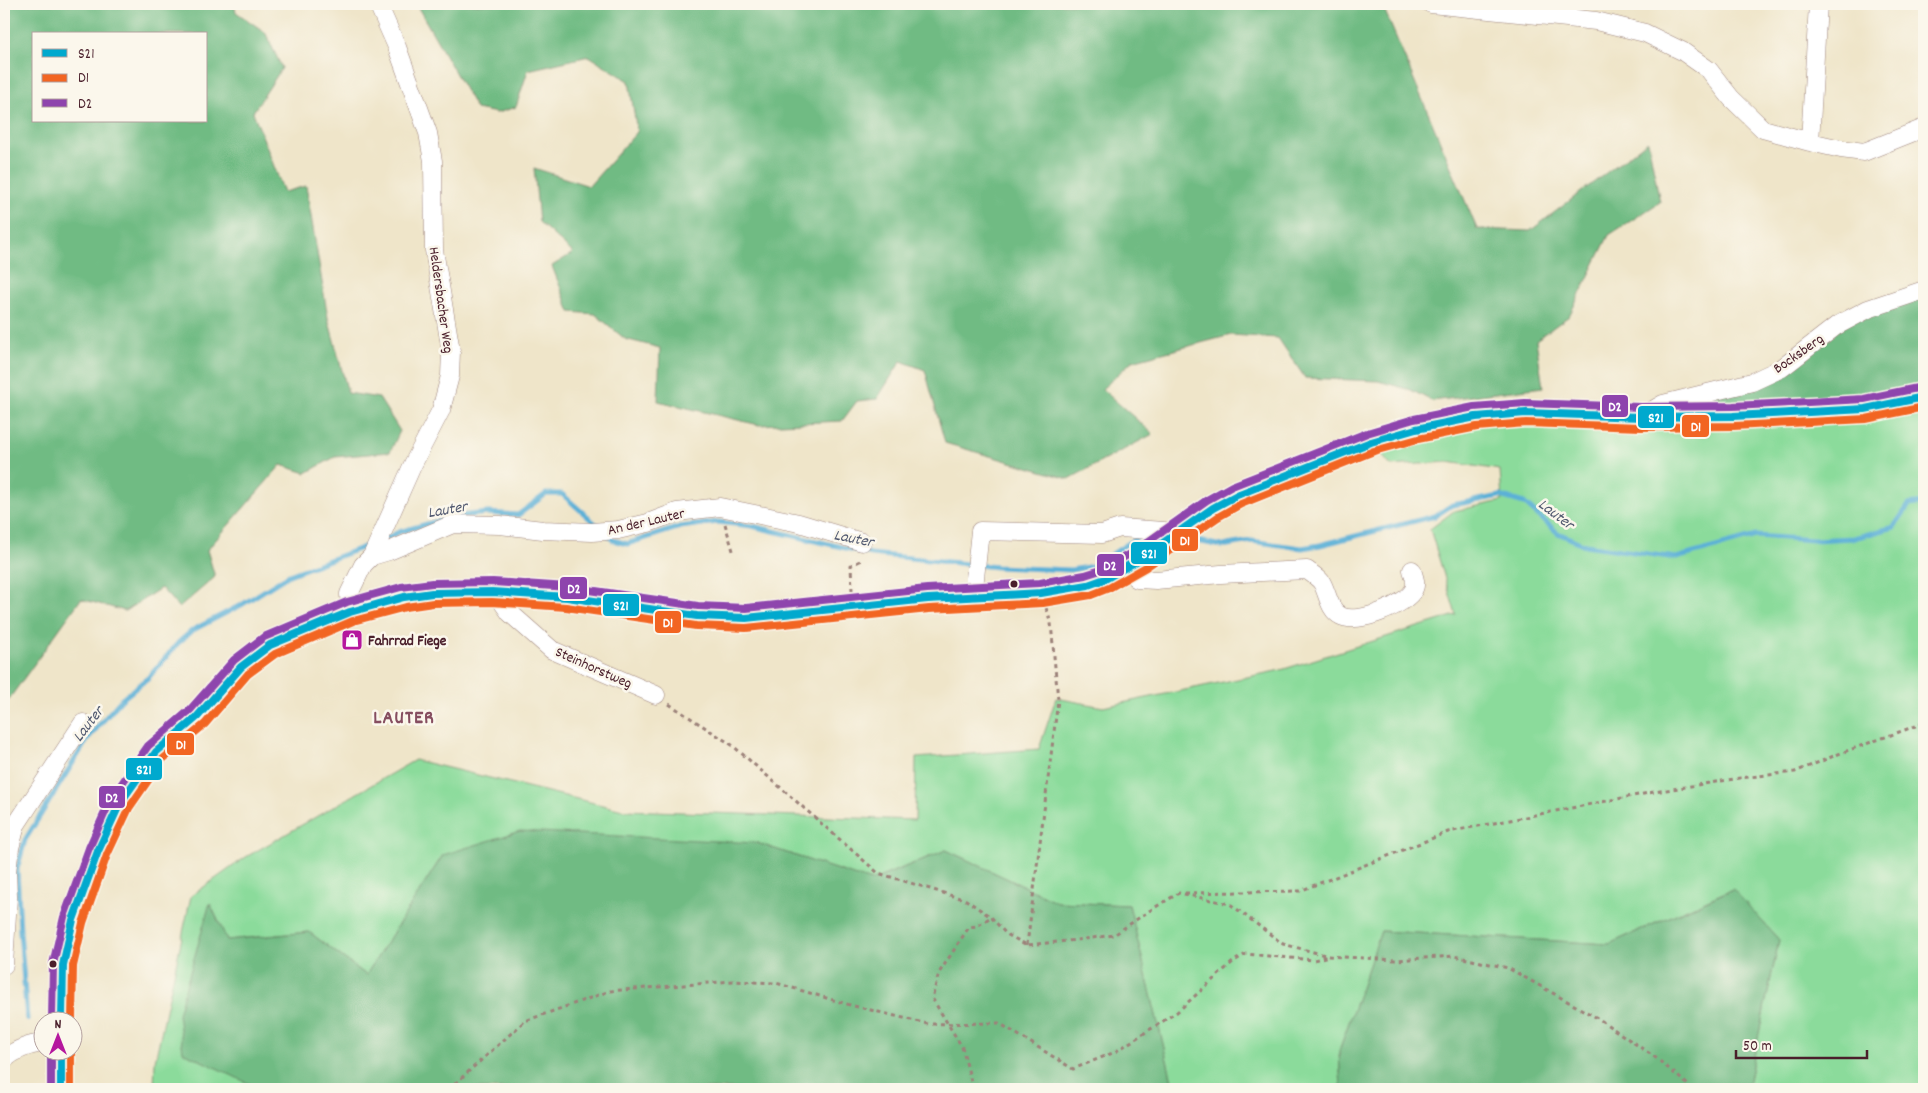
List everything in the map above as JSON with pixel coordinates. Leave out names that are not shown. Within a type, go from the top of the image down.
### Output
[{"type":"street","name":"Heldersbacher Weg","points":[[350,612],[348,594],[363,565],[372,556],[413,464],[441,410],[450,376],[451,351],[434,250],[433,161],[428,133],[401,58],[378,4]]},
{"type":"street","points":[[1430,4],[1596,21],[1645,33],[1682,51],[1709,70],[1731,98],[1762,129],[1810,142],[1864,152],[1924,128]]},
{"type":"street","points":[[1810,142],[1818,4]]},
{"type":"street","name":"Bocksberg","points":[[1641,417],[1663,404],[1752,382],[1782,368],[1836,326],[1852,317],[1868,309],[1924,290]]},
{"type":"street","points":[[62,1010],[63,965],[73,920],[98,851],[120,803],[156,752],[197,717],[248,662],[270,645],[350,612],[404,597],[432,593],[492,592],[567,597],[697,616],[746,618],[852,606],[1041,593],[1088,585],[1105,580],[1213,508],[1238,495],[1372,442],[1416,428],[1476,417],[1526,413],[1641,417],[1733,416],[1865,409],[1924,397]]},
{"type":"street","name":"An der Lauter","points":[[372,556],[453,524],[500,525],[543,530],[592,532],[618,530],[648,523],[677,512],[720,507],[799,523],[862,542]]},
{"type":"street","points":[[973,597],[980,531],[1102,534],[1120,528],[1178,532]]},
{"type":"street","points":[[1124,568],[1137,579],[1156,580],[1222,574],[1308,570],[1321,582],[1328,601],[1336,612],[1351,620],[1372,615],[1403,600],[1414,590],[1416,582],[1412,570]]},
{"type":"street","name":"Steinhorstweg","points":[[492,592],[498,596],[510,613],[552,650],[609,673],[656,696]]},
{"type":"street","points":[[4,965],[8,897],[7,871],[16,824],[84,723]]},
{"type":"street","points":[[4,1060],[8,1055],[32,1045]]},
{"type":"street","points":[[60,1089],[61,1060]]},
{"type":"path","points":[[727,535],[734,554]]},
{"type":"path","points":[[852,606],[851,565],[860,561]]},
{"type":"path","points":[[1027,944],[1058,700],[1051,624],[1041,593]]},
{"type":"path","points":[[656,696],[732,745],[878,873],[966,900],[992,917],[1006,934],[1027,944],[1114,935],[1179,893],[1300,891],[1448,832],[1648,793],[1740,778],[1795,772],[1924,723]]},
{"type":"path","points":[[1179,893],[1230,904],[1283,944],[1329,956],[1395,960],[1454,956],[1508,968],[1599,1019],[1656,1058],[1693,1089]]},
{"type":"path","points":[[973,1089],[962,1046],[932,998],[939,973],[969,927],[977,926],[992,917]]},
{"type":"path","points":[[449,1089],[525,1021],[610,992],[733,981],[776,983],[850,1005],[928,1024],[999,1023],[1073,1069],[1115,1052],[1177,1012],[1234,961],[1246,954],[1314,960],[1329,956]]},
{"type":"green space","points":[[4,4],[234,4],[236,12],[265,32],[282,68],[253,112],[284,192],[306,186],[328,318],[348,393],[379,398],[400,431],[390,452],[335,457],[306,473],[281,465],[207,550],[215,577],[179,608],[161,588],[125,611],[81,599],[4,706]]},
{"type":"green space","points":[[416,4],[1382,4],[1477,229],[1530,231],[1648,141],[1660,202],[1609,235],[1569,316],[1536,340],[1543,387],[1432,401],[1411,390],[1378,381],[1305,378],[1278,338],[1231,335],[1132,361],[1102,389],[1153,434],[1069,479],[945,443],[925,370],[901,361],[877,399],[857,401],[842,421],[759,425],[658,401],[660,348],[625,339],[595,314],[570,312],[552,266],[573,253],[539,222],[534,168],[589,186],[637,132],[629,81],[589,56],[528,70],[516,107],[497,113],[476,109]]},
{"type":"green space","points":[[1924,290],[1924,397],[1641,417],[1752,382],[1836,326]]},
{"type":"green space","points":[[1924,397],[1924,1089],[1747,1089],[1779,940],[1732,889],[1609,944],[1381,931],[1339,1051],[1341,1089],[1174,1089],[1129,905],[1057,902],[946,850],[871,881],[757,843],[443,855],[366,975],[309,932],[227,940],[210,904],[257,1087],[254,1089],[154,1089],[155,1061],[191,896],[246,857],[415,760],[623,810],[915,820],[916,758],[1039,749],[1056,698],[1103,707],[1281,670],[1456,615],[1430,529],[1454,511],[1502,501],[1500,470],[1448,462],[1391,466],[1371,442],[1476,417]]},
{"type":"green space","points":[[520,831],[757,843],[871,881],[946,850],[1057,902],[1129,905],[1174,1089],[254,1089],[256,1087],[183,1052],[178,1014],[210,903],[227,940],[309,932],[366,975],[443,855]]},
{"type":"green space","points":[[1733,889],[1779,940],[1747,1089],[1341,1089],[1339,1051],[1381,931],[1609,944]]},
{"type":"waterway","name":"Lauter","points":[[459,516],[488,513],[518,515],[546,494],[562,494],[598,526]]},
{"type":"waterway","name":"Lauter","points":[[1197,541],[1222,546],[1251,541],[1302,548],[1435,516],[1452,505],[1500,496],[1524,503],[1558,533],[1585,545],[1676,558],[1756,536],[1813,540],[1854,538],[1894,527],[1909,505],[1924,503]]},
{"type":"waterway","name":"Lauter","points":[[385,539],[399,532],[445,519]]},
{"type":"waterway","name":"Lauter","points":[[608,535],[613,540],[627,544],[680,527],[718,522],[752,526],[871,554],[997,567],[1071,570],[1094,566],[1138,537]]},
{"type":"waterway","name":"Lauter","points":[[27,1019],[17,869],[25,840],[89,737],[121,700],[149,677],[178,643],[193,630],[243,604],[289,575],[372,544]]},
{"type":"transit line","name":"D2","points":[[52,1010],[53,964],[64,917],[89,848],[111,799],[148,746],[190,710],[234,660],[264,637],[347,602],[401,587],[432,583],[493,582],[568,587],[698,606],[746,608],[927,589],[1040,583],[1085,575],[1101,570],[1135,551],[1207,500],[1232,486],[1367,433],[1414,419],[1474,407],[1525,403],[1641,407],[1733,406],[1864,399],[1922,387]]},
{"type":"transit line","name":"S21","points":[[62,1010],[63,965],[73,920],[98,851],[120,803],[156,752],[197,717],[241,667],[270,645],[350,612],[404,597],[432,593],[492,592],[567,597],[697,616],[746,618],[928,599],[1041,593],[1088,585],[1105,579],[1140,559],[1213,508],[1237,495],[1371,442],[1416,429],[1476,417],[1526,413],[1641,417],[1733,416],[1865,409],[1924,397]]},
{"type":"transit line","name":"D1","points":[[72,1010],[73,966],[83,923],[107,855],[129,808],[163,759],[205,724],[248,674],[275,654],[353,621],[406,607],[433,603],[492,602],[566,607],[696,626],[746,628],[929,609],[1043,603],[1091,595],[1109,588],[1146,567],[1218,517],[1241,504],[1374,451],[1418,439],[1477,427],[1526,423],[1641,427],[1734,426],[1866,419],[1924,407]]},
{"type":"transit line","name":"D2","points":[[51,1060],[51,1089]]},
{"type":"transit line","name":"S21","points":[[61,1060],[61,1089]]},
{"type":"transit line","name":"D1","points":[[71,1060],[71,1089]]},
{"type":"place","name":"Fahrrad Fiege","points":[[352,640]]},
{"type":"district","name":"LAUTER","points":[[404,716]]}]
